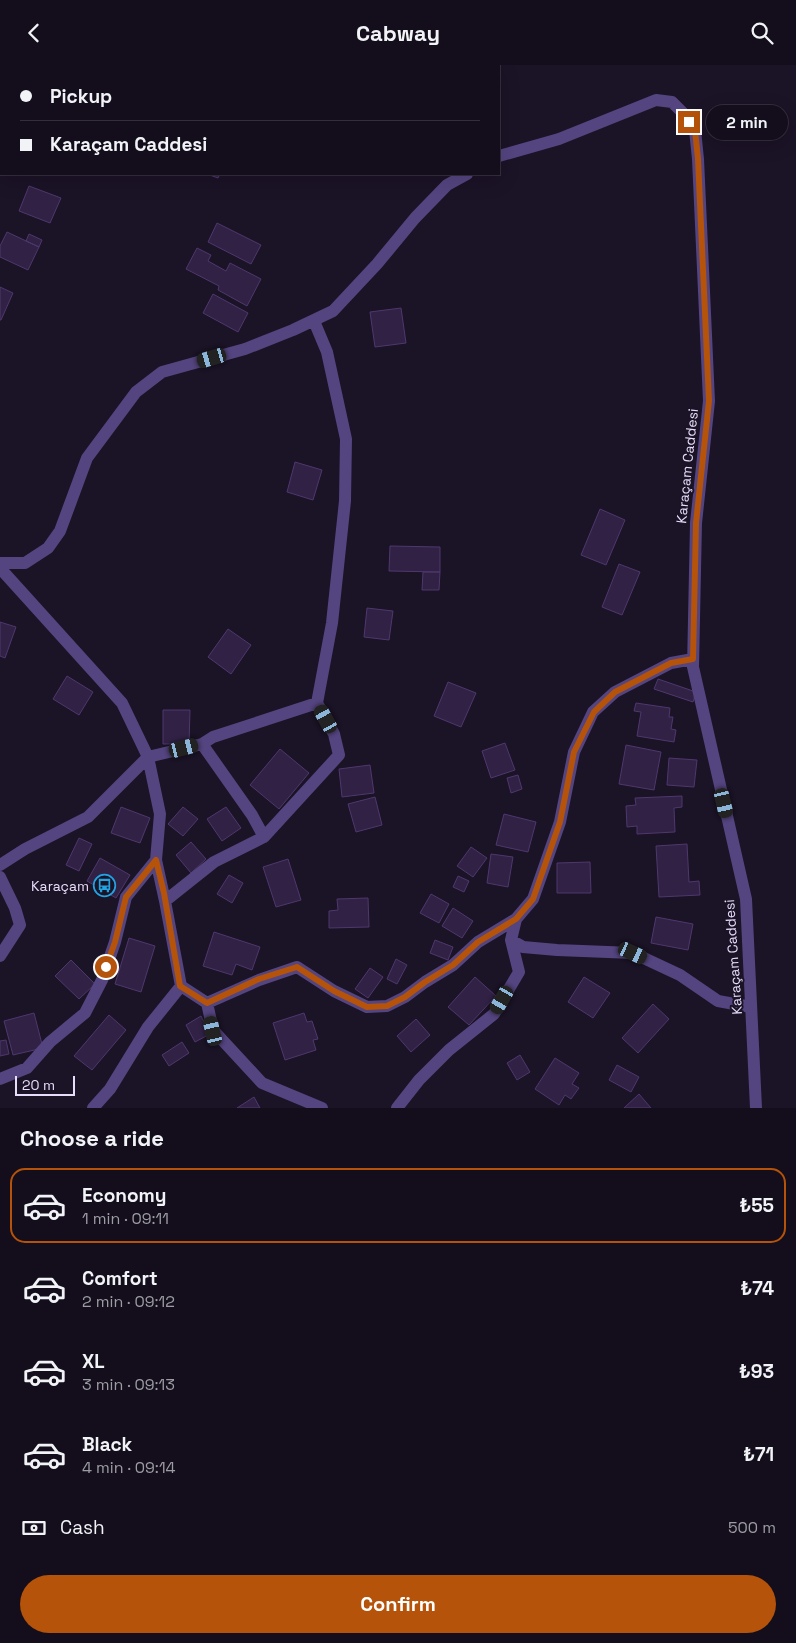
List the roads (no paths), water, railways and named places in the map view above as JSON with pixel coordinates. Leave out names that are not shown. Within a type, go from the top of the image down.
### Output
[{"type":"street","name":"Karaçam Caddesi","points":[[500,156],[559,139],[656,100],[672,102],[683,113],[695,130],[709,401],[696,523],[693,667],[746,899],[756,1108]]},
{"type":"street","points":[[0,563],[25,563],[48,548],[60,531],[87,458],[136,392],[162,372],[245,349],[334,311],[377,264],[421,211],[447,185],[465,175]]},
{"type":"street","points":[[165,901],[214,862],[264,837],[339,755],[334,734],[317,703],[332,623],[345,501],[346,439],[327,352],[314,321]]},
{"type":"street","points":[[0,568],[122,703],[148,757],[160,814],[156,860],[180,986],[207,1003],[213,1031],[262,1083],[322,1108]]},
{"type":"street","points":[[207,1003],[259,979],[297,967],[334,991],[367,1007],[387,1006],[405,997],[453,965],[478,942],[516,919],[533,899],[560,822],[574,752],[594,712],[615,692],[671,663],[693,659]]},
{"type":"street","points":[[0,865],[25,849],[88,817],[148,757],[202,744],[213,737],[317,703]]},
{"type":"street","points":[[202,744],[252,815],[264,837]]},
{"type":"street","points":[[0,1079],[27,1069],[50,1042],[85,1013],[102,980],[115,942],[126,897],[156,860]]},
{"type":"street","points":[[0,877],[15,908],[20,925],[0,956]]},
{"type":"street","points":[[397,1108],[419,1080],[449,1050],[494,1014],[519,972],[511,940],[516,919]]},
{"type":"street","points":[[511,940],[523,947],[633,953],[680,975],[718,1001],[751,1007]]},
{"type":"street","points":[[92,1108],[110,1089],[148,1027],[180,986]]},
{"type":"place","name":"Karaçam","points":[[105,886]]}]
